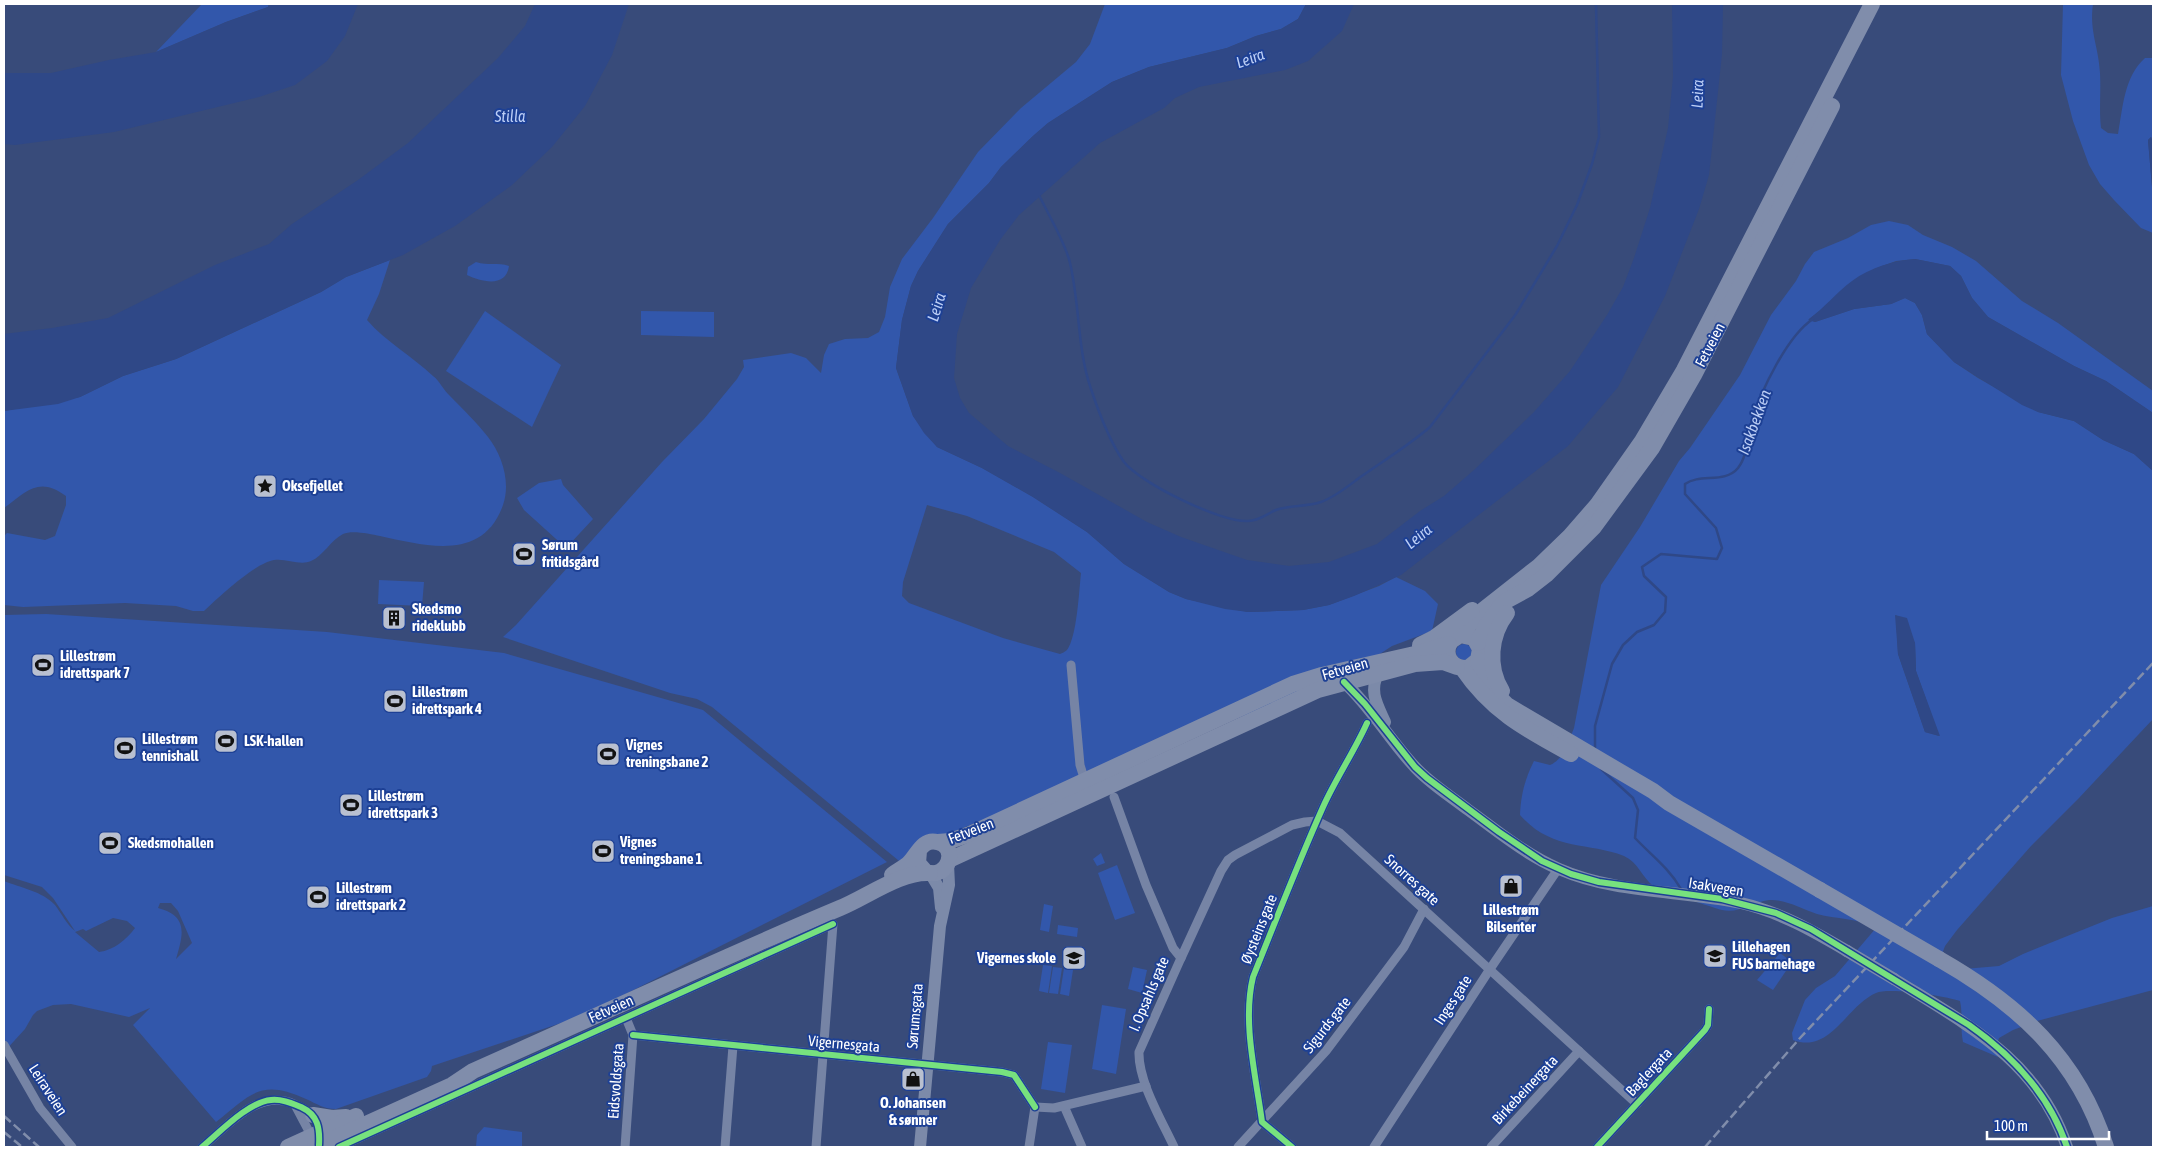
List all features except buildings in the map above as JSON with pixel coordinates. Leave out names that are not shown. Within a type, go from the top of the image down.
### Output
[{"type":"highway","name":"Fetveien","points":[[1478,643],[1486,626],[1499,608],[1515,595],[1585,520],[1628,463],[1656,419],[1688,361],[1872,4]]},
{"type":"highway","name":"Fetveien","points":[[938,842],[957,840],[1293,684],[1388,658],[1419,653],[1455,639],[1483,610],[1561,561],[1594,527],[1637,470],[1666,425],[1694,375],[1885,4]]},
{"type":"highway","points":[[1388,658],[1434,638],[1489,597],[1524,584]]},
{"type":"highway","points":[[1524,584],[1501,622],[1494,638],[1492,654],[1494,674],[1501,689],[1516,706],[1531,718]]},
{"type":"highway","points":[[1459,667],[1471,666],[1478,660],[1480,655],[1478,643],[1471,636],[1455,639],[1448,657],[1486,698],[1511,720],[1626,784],[1669,803],[1978,982],[2014,1008],[2048,1043],[2079,1086],[2106,1147]]},
{"type":"highway","points":[[1478,660],[1485,680],[1494,693],[1508,705],[1653,791],[1669,803]]},
{"type":"highway","name":"Fetveien","points":[[949,862],[1293,700],[1344,682],[1433,662],[1459,667]]},
{"type":"highway","points":[[938,842],[947,849],[949,862],[941,872],[930,873],[923,870],[918,863],[919,851],[927,843],[938,842]]},
{"type":"highway","name":"Fetveien","points":[[803,923],[883,881],[907,865],[919,851]]},
{"type":"highway","name":"Fetveien","points":[[288,1147],[316,1140],[452,1084],[473,1071],[910,875],[930,873]]},
{"type":"highway","name":"Fetveien","points":[[316,1140],[358,1115],[449,1078],[473,1071]]},
{"type":"highway","points":[[313,1115],[332,1118],[358,1115]]},
{"type":"street","points":[[1071,665],[1080,764],[1085,781]]},
{"type":"street","name":"Isakvegen","points":[[1378,673],[1374,683],[1373,694],[1395,742]]},
{"type":"street","name":"Isakvegen","points":[[1344,682],[1415,767],[1444,791],[1523,849],[1558,869],[1587,879],[1614,885],[1722,900],[1758,907],[1776,913],[1811,929],[1969,1025],[2011,1059],[2052,1110],[2067,1147]]},
{"type":"street","name":"Øysteins gate","points":[[1262,1122],[1248,1015],[1248,997],[1253,977],[1334,783],[1357,745],[1367,723]]},
{"type":"street","name":"I. Opsahls gate","points":[[1114,797],[1146,885],[1173,948],[1181,958],[1139,1052],[1138,1063],[1146,1086],[1174,1147]]},
{"type":"street","points":[[1181,958],[1221,871],[1228,860],[1292,825],[1317,821]]},
{"type":"street","name":"Snorres gate","points":[[1317,821],[1340,833],[1637,1104]]},
{"type":"street","name":"Sørumsgata","points":[[942,918],[948,896],[949,862]]},
{"type":"street","name":"Inges gate","points":[[1374,1147],[1490,969],[1558,869]]},
{"type":"street","name":"Sørumsgata","points":[[920,1147],[931,1065],[942,918],[939,888],[930,873]]},
{"type":"street","name":"Sigurds gate","points":[[1238,1147],[1326,1051],[1404,947],[1424,909]]},
{"type":"street","points":[[339,1147],[833,924],[816,1147]]},
{"type":"street","name":"Baglergata","points":[[1597,1147],[1705,1030],[1708,1025],[1709,1009]]},
{"type":"street","name":"Eidsvoldsgata","points":[[625,1147],[633,1035],[626,1018]]},
{"type":"street","name":"Vigernesgata","points":[[633,1035],[1008,1073],[1018,1080],[1035,1107]]},
{"type":"street","name":"Leiraveien","points":[[4,1045],[40,1108],[72,1147]]},
{"type":"street","points":[[724,1147],[733,1046]]},
{"type":"street","name":"Birkebeinergata","points":[[1491,1147],[1579,1052]]},
{"type":"street","points":[[1029,1147],[1035,1107],[1064,1106],[1146,1086]]},
{"type":"street","points":[[202,1147],[257,1104],[277,1100],[294,1104],[313,1115],[316,1140]]},
{"type":"street","points":[[294,1104],[316,1140]]},
{"type":"street","points":[[1064,1106],[1082,1147]]},
{"type":"street","points":[[1262,1122],[1292,1147]]},
{"type":"shaded area","points":[[202,4],[269,4],[268,7],[226,22],[156,52]]},
{"type":"shaded area","points":[[1105,4],[1306,4],[1298,19],[1281,29],[1256,36],[1227,48],[1149,67],[1112,82],[1048,123],[1001,167],[989,183],[948,224],[918,271],[911,286],[902,320],[896,368],[913,416],[937,447],[982,468],[1033,497],[1087,532],[1124,564],[1169,592],[1186,599],[1248,612],[1303,610],[1329,605],[1379,586],[1396,577],[1425,591],[1438,604],[1432,631],[1392,646],[1366,663],[1324,684],[948,834],[904,865],[712,707],[697,699],[670,693],[503,637],[516,625],[662,462],[704,419],[737,379],[744,367],[743,360],[791,353],[806,358],[821,373],[824,355],[829,344],[845,339],[868,338],[879,332],[885,317],[890,287],[902,259],[933,218],[978,152],[1021,108],[1076,62],[1090,44]],"holes":[[[927,505],[967,516],[1054,552],[1081,573],[1075,625],[1066,651],[1060,654],[1003,638],[909,603],[902,596],[903,582]]]},
{"type":"shaded area","points":[[2063,4],[2093,4],[2092,23],[2100,73],[2101,128],[2108,133],[2118,134],[2123,103],[2133,74],[2145,58],[2153,58],[2153,142],[2151,137],[2148,140],[2153,198],[2153,233],[2141,228],[2114,200],[2100,184],[2089,165],[2073,121],[2061,75]]},
{"type":"shaded area","points":[[1889,221],[1908,225],[1923,235],[1952,247],[1976,261],[2022,301],[2058,323],[2153,391],[2153,413],[2106,381],[2074,366],[1988,317],[1972,298],[1961,276],[1950,266],[1915,259],[1896,261],[1874,269],[1809,319],[1815,322],[1854,309],[1891,304],[1905,298],[1915,303],[1922,315],[1927,334],[1954,362],[2038,412],[2074,421],[2103,440],[2134,454],[2153,471],[2153,719],[2031,846],[1957,930],[1945,946],[1941,957],[1964,969],[1999,966],[2023,954],[2112,918],[2153,906],[2153,990],[2037,1021],[2013,1030],[1999,1038],[1995,1051],[1998,1057],[1963,1042],[1960,1001],[1930,995],[1892,991],[1876,993],[1865,999],[1828,1035],[1818,1040],[1806,1043],[1793,1040],[1792,1033],[1805,1000],[1816,988],[1835,976],[1876,928],[1854,920],[1817,914],[1775,900],[1763,901],[1728,911],[1708,906],[1653,886],[1633,862],[1624,856],[1570,844],[1544,835],[1532,827],[1520,815],[1524,787],[1534,761],[1550,765],[1559,759],[1574,728],[1601,585],[1640,527],[1679,461],[1740,375],[1771,315],[1814,252],[1848,238],[1871,225]],"holes":[[[1896,615],[1915,643],[1916,671],[1939,736],[1925,732],[1898,654]]]},
{"type":"shaded area","points":[[390,260],[379,294],[367,320],[382,335],[435,378],[488,437],[501,460],[506,487],[503,505],[494,523],[482,535],[467,542],[451,546],[434,546],[366,533],[343,534],[311,561],[302,563],[274,560],[266,562],[238,581],[204,611],[193,611],[176,606],[125,603],[23,607],[4,605],[4,536],[7,533],[45,540],[55,536],[66,505],[66,496],[48,487],[34,488],[4,508],[4,411],[80,397],[123,376],[176,359],[321,292],[346,277]]},
{"type":"shaded area","points":[[476,262],[509,266],[503,278],[486,281],[467,275],[468,267]]},
{"type":"shaded area","points":[[485,311],[561,365],[532,427],[446,371]]},
{"type":"shaded area","points":[[641,311],[714,312],[714,337],[641,335]]},
{"type":"shaded area","points":[[561,479],[563,485],[593,519],[566,548],[524,510],[517,498],[539,483]]},
{"type":"shaded area","points":[[379,580],[424,582],[422,606],[378,604]]},
{"type":"shaded area","points":[[46,614],[327,632],[504,653],[703,710],[887,862],[582,1016],[432,1066],[427,1077],[336,1109],[324,1107],[291,1093],[278,1090],[257,1092],[238,1104],[216,1122],[133,1025],[150,1008],[129,1017],[71,1004],[53,1005],[37,1011],[25,1029],[4,1052],[4,881],[38,893],[50,900],[75,931],[53,898],[42,887],[4,875],[4,615]],"holes":[[[160,903],[171,903],[178,911],[192,943],[176,959],[182,934],[181,927],[175,916],[158,908]],[[113,918],[127,921],[135,928],[128,937],[110,949],[99,952],[75,932],[83,929],[86,931]]]},
{"type":"shaded area","points":[[1461,644],[1467,644],[1472,649],[1470,658],[1461,660],[1456,655],[1456,649]]},
{"type":"shaded area","points":[[1101,853],[1105,863],[1097,866],[1093,859]]},
{"type":"shaded area","points":[[1117,865],[1135,913],[1115,920],[1098,873]]},
{"type":"shaded area","points":[[1044,904],[1053,906],[1049,932],[1040,930]]},
{"type":"shaded area","points":[[1058,925],[1078,928],[1077,937],[1057,934]]},
{"type":"shaded area","points":[[1780,953],[1792,962],[1773,990],[1757,980]]},
{"type":"shaded area","points":[[1043,965],[1052,966],[1048,993],[1039,991]]},
{"type":"shaded area","points":[[1053,967],[1062,968],[1058,994],[1049,993]]},
{"type":"shaded area","points":[[1133,967],[1147,970],[1142,993],[1128,989]]},
{"type":"shaded area","points":[[1064,968],[1073,970],[1069,996],[1060,994]]},
{"type":"shaded area","points":[[1102,1005],[1126,1009],[1116,1074],[1092,1069]]},
{"type":"shaded area","points":[[1048,1042],[1072,1045],[1065,1093],[1041,1089]]},
{"type":"shaded area","points":[[484,1127],[522,1132],[522,1147],[476,1147],[477,1135]]},
{"type":"water","points":[[269,4],[358,4],[345,36],[327,61],[295,85],[259,97],[114,132],[15,145],[4,144],[4,73],[51,73],[156,52],[226,22],[268,7]]},
{"type":"water","name":"Stilla","points":[[535,4],[629,4],[612,55],[585,106],[552,147],[512,185],[455,226],[403,255],[346,277],[321,292],[176,359],[123,376],[80,397],[58,404],[4,411],[4,334],[108,318],[215,265],[269,244],[292,224],[358,180],[408,143],[498,58],[525,26]]},
{"type":"water","name":"Leira","points":[[1306,4],[1354,4],[1342,31],[1308,61],[1285,70],[1199,87],[1175,98],[1164,108],[1100,143],[1019,215],[1000,240],[971,288],[957,334],[954,378],[960,398],[969,413],[1008,446],[1147,522],[1181,537],[1247,560],[1289,566],[1329,562],[1377,544],[1420,511],[1444,496],[1474,470],[1534,412],[1570,371],[1623,287],[1650,208],[1668,128],[1673,77],[1672,4],[1723,4],[1722,54],[1709,175],[1699,209],[1665,296],[1618,387],[1568,446],[1401,575],[1329,605],[1303,610],[1248,612],[1225,609],[1186,599],[1169,592],[1124,564],[1087,532],[1033,497],[982,468],[937,447],[924,433],[913,416],[896,368],[902,320],[911,286],[918,271],[948,224],[1033,136],[1048,123],[1112,82],[1149,67],[1227,48],[1256,36],[1281,29],[1298,19]]},
{"type":"water","points":[[2151,137],[2153,142],[2153,198],[2148,140]]},
{"type":"water","points":[[1915,259],[1950,266],[1961,276],[1972,298],[1988,317],[2074,366],[2106,381],[2153,413],[2153,471],[2134,454],[2103,440],[2074,421],[2038,412],[2022,405],[1954,362],[1927,334],[1922,315],[1915,303],[1905,298],[1891,304],[1854,309],[1815,322],[1808,320],[1846,285],[1859,276],[1882,266]]},
{"type":"water","points":[[1895,615],[1907,618],[1915,643],[1916,671],[1940,736],[1925,732],[1898,654]]},
{"type":"waterway","points":[[1040,197],[1068,255],[1076,295],[1086,374],[1109,436],[1124,462],[1146,480],[1182,500],[1220,516],[1236,520],[1252,521],[1281,508],[1321,502],[1341,492],[1430,427],[1516,314],[1557,246],[1577,205],[1592,164],[1599,137],[1596,4]]},
{"type":"waterway","name":"Isakbekken","points":[[1595,750],[1595,726],[1612,664],[1623,645],[1637,632],[1654,625],[1665,612],[1666,597],[1644,576],[1642,567],[1661,554],[1717,559],[1722,548],[1716,528],[1685,494],[1685,484],[1698,479],[1726,476],[1738,468],[1746,451],[1752,420],[1768,380],[1794,338],[1813,319]]},
{"type":"waterway","name":"Isakbekken","points":[[1601,769],[1633,798],[1638,810],[1635,838],[1665,868],[1681,889]]},
{"type":"railway","points":[[1705,1147],[1800,1038],[2153,663]]},
{"type":"railway","points":[[4,1116],[39,1147]]},
{"type":"railway","points":[[4,1132],[22,1147]]},
{"type":"cycle path","points":[[1344,682],[1365,704],[1415,767],[1427,778],[1499,832],[1542,861],[1571,874],[1599,882],[1722,899],[1776,913],[1811,929],[1969,1025],[2000,1050],[2028,1078],[2051,1110],[2067,1147]]},
{"type":"cycle path","points":[[1292,1147],[1262,1122],[1249,1031],[1250,994],[1253,977],[1323,807],[1367,723]]},
{"type":"cycle path","points":[[339,1147],[833,924]]},
{"type":"cycle path","points":[[1597,1147],[1705,1030],[1708,1025],[1709,1009]]},
{"type":"cycle path","points":[[633,1035],[1002,1072],[1014,1075],[1035,1107]]},
{"type":"cycle path","points":[[202,1147],[244,1112],[253,1106],[271,1100],[294,1104],[307,1110],[317,1123],[319,1145]]},
{"type":"place","name":"Oksefjellet","points":[[265,486]]},
{"type":"place","name":"Sørum fritidsgård","points":[[524,554]]},
{"type":"place","name":"Skedsmo rideklubb","points":[[394,618]]},
{"type":"place","name":"Lillestrøm idrettspark 7","points":[[43,665]]},
{"type":"place","name":"Lillestrøm idrettspark 4","points":[[395,701]]},
{"type":"place","name":"LSK-hallen","points":[[226,741]]},
{"type":"place","name":"Lillestrøm tennishall","points":[[125,748]]},
{"type":"place","name":"Vignes treningsbane 2","points":[[608,754]]},
{"type":"place","name":"Lillestrøm idrettspark 3","points":[[351,805]]},
{"type":"place","name":"Skedsmohallen","points":[[110,843]]},
{"type":"place","name":"Vignes treningsbane 1","points":[[603,851]]},
{"type":"place","name":"Lillestrøm Bilsenter","points":[[1511,886]]},
{"type":"place","name":"Lillestrøm idrettspark 2","points":[[318,897]]},
{"type":"place","name":"Lillehagen FUS barnehage","points":[[1715,956]]},
{"type":"place","name":"Vigernes skole","points":[[1074,958]]},
{"type":"place","name":"O. Johansen & sønner","points":[[913,1079]]}]
